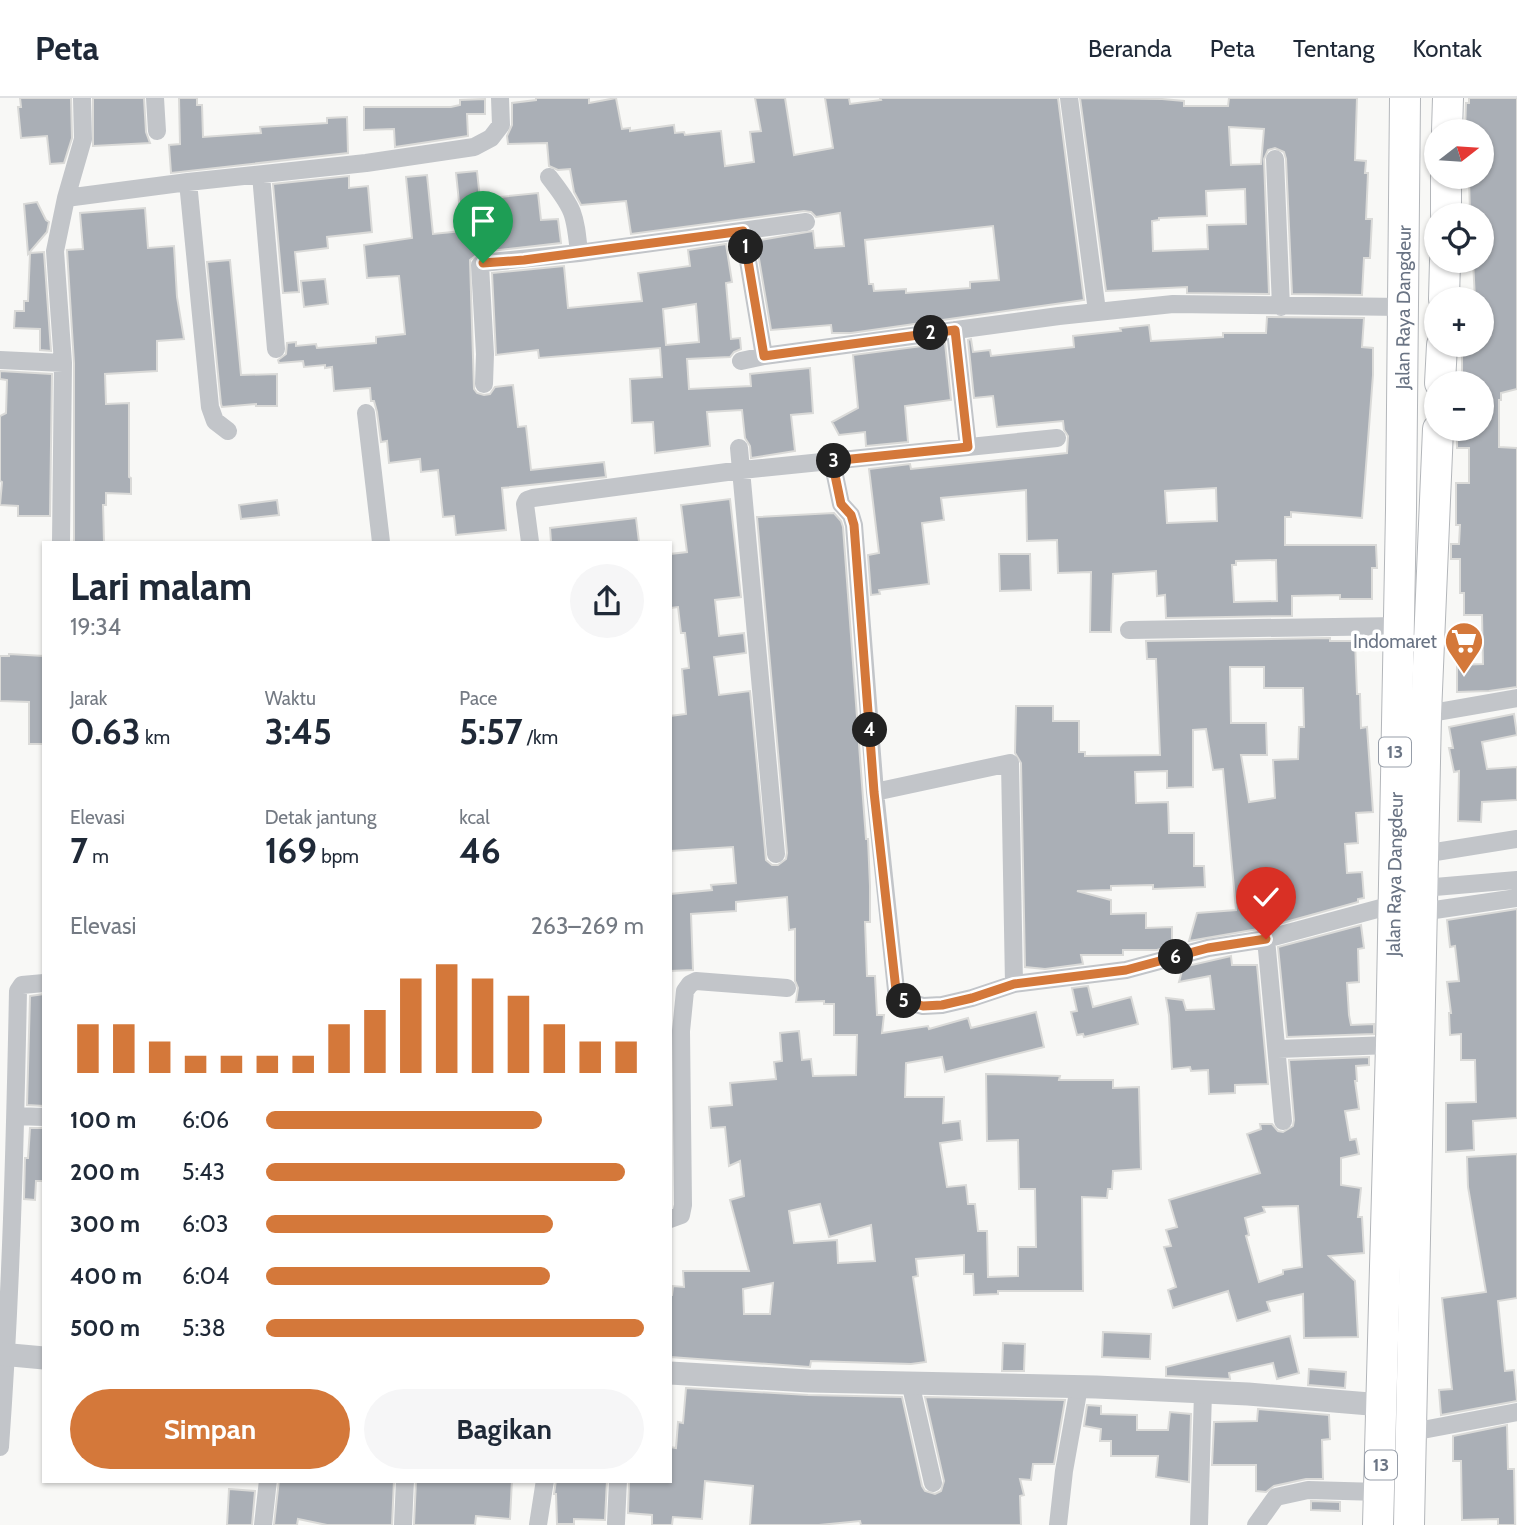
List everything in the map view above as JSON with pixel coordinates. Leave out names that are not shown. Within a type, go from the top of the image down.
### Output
[{"type":"highway","name":"Jalan Raya Dangdeur","points":[[1378,1525],[1391,1045],[1405,98]]},
{"type":"highway","points":[[1447,119],[1448,98]]},
{"type":"highway","name":"Jalan Raya Dangdeur","points":[[1409,1525],[1426,714],[1437,441]]},
{"type":"street","points":[[61,541],[63,363],[55,251],[66,198],[83,139],[82,98]]},
{"type":"street","points":[[155,98],[157,131]]},
{"type":"street","points":[[66,198],[366,163],[474,147],[491,138],[501,125],[500,98]]},
{"type":"street","points":[[1069,98],[1097,312]]},
{"type":"street","points":[[1275,159],[1281,307]]},
{"type":"street","points":[[261,175],[276,348]]},
{"type":"street","points":[[549,177],[570,204],[575,216],[579,253]]},
{"type":"street","points":[[188,182],[210,407],[215,421],[228,430]]},
{"type":"street","points":[[484,384],[480,265],[806,222]]},
{"type":"street","points":[[743,231],[764,356]]},
{"type":"street","points":[[741,361],[955,330],[1173,304],[1402,307]]},
{"type":"street","points":[[955,330],[968,447]]},
{"type":"street","points":[[0,360],[63,363]]},
{"type":"street","points":[[366,413],[381,541]]},
{"type":"street","points":[[530,541],[524,504],[527,500],[742,470],[1057,438]]},
{"type":"street","points":[[740,448],[776,854]]},
{"type":"street","points":[[832,461],[841,504],[851,515],[854,525],[874,792],[897,999],[923,1006],[942,1005],[1014,984],[1126,970],[1208,948],[1266,939],[1392,905]]},
{"type":"street","points":[[1129,630],[1398,626]]},
{"type":"street","points":[[1426,714],[1517,698]]},
{"type":"street","points":[[874,792],[1010,763],[1014,984]]},
{"type":"street","points":[[1423,854],[1517,839]]},
{"type":"street","points":[[1422,900],[1517,880]]},
{"type":"street","points":[[1422,900],[1517,898]]},
{"type":"street","points":[[1266,939],[1283,1121]]},
{"type":"street","points":[[672,1218],[681,1215],[683,1205],[676,1031],[685,991],[696,981],[787,988]]},
{"type":"street","points":[[0,1447],[16,1116],[8,1039],[19,987],[42,983]]},
{"type":"street","points":[[1278,1049],[1391,1045]]},
{"type":"street","points":[[16,1116],[42,1117]]},
{"type":"street","points":[[3,1354],[42,1358]]},
{"type":"street","points":[[672,1373],[809,1381],[1079,1387],[1382,1405]]},
{"type":"street","points":[[910,1382],[933,1483]]},
{"type":"street","points":[[1058,1525],[1064,1471],[1079,1387]]},
{"type":"street","points":[[1199,1525],[1203,1393]]},
{"type":"street","points":[[1412,1432],[1517,1412]]},
{"type":"street","points":[[263,1525],[268,1483]]},
{"type":"street","points":[[403,1525],[405,1483]]},
{"type":"street","points":[[538,1525],[545,1483]]},
{"type":"street","points":[[616,1523],[618,1483]]},
{"type":"street","points":[[1256,1525],[1276,1497],[1308,1490],[1380,1492]]},
{"type":"building","points":[[20,98],[71,98],[72,138],[64,163],[50,164],[47,136],[21,138],[18,107],[21,107]]},
{"type":"building","points":[[93,98],[144,98],[146,132],[150,143],[93,146]]},
{"type":"building","points":[[179,98],[197,98],[197,105],[202,105],[203,137],[261,133],[260,127],[327,123],[327,118],[347,117],[348,153],[171,173],[169,145],[180,144]]},
{"type":"building","points":[[589,98],[589,103],[616,98],[622,129],[630,128],[630,131],[674,125],[675,133],[684,132],[685,135],[721,131],[725,166],[754,162],[750,132],[761,131],[755,98],[785,98],[794,155],[833,148],[825,98],[849,98],[850,104],[881,100],[880,98],[1058,98],[1084,300],[851,333],[832,333],[831,325],[771,330],[758,253],[761,252],[760,240],[813,231],[815,248],[844,246],[840,213],[816,217],[811,212],[804,211],[631,234],[626,201],[581,205],[574,192],[570,169],[558,170],[549,166],[547,143],[508,144],[507,136],[512,125],[512,103]],"holes":[[[993,226],[999,280],[970,282],[970,288],[906,293],[906,289],[874,291],[873,284],[869,284],[865,240]]]},
{"type":"building","points":[[1080,98],[1162,99],[1184,101],[1184,106],[1228,106],[1229,98],[1357,98],[1355,160],[1366,161],[1366,219],[1372,219],[1370,258],[1364,258],[1362,295],[1292,294],[1286,159],[1284,152],[1275,148],[1268,150],[1264,159],[1269,294],[1187,293],[1187,287],[1106,291]],"holes":[[[1229,127],[1264,129],[1261,164],[1231,165]],[[1245,189],[1246,224],[1207,225],[1208,249],[1153,251],[1152,221],[1159,218],[1207,216],[1206,191]]]},
{"type":"building","points":[[1469,98],[1517,98],[1517,389],[1501,393],[1499,447],[1517,448],[1517,687],[1457,692],[1457,665],[1483,664],[1482,615],[1464,615],[1464,593],[1460,593],[1460,559],[1451,559],[1451,544],[1459,544],[1456,483],[1469,483],[1469,448],[1457,448],[1457,441],[1494,441],[1494,371],[1462,371],[1462,357],[1494,357],[1494,287],[1474,287],[1474,273],[1494,273],[1494,203],[1470,203],[1469,189],[1494,189],[1494,119],[1465,119],[1466,103],[1469,103]]},
{"type":"building","points":[[485,99],[485,114],[467,114],[468,136],[395,147],[394,129],[364,130],[364,107],[451,107],[460,105],[460,100]]},
{"type":"building","points":[[477,171],[480,199],[538,193],[541,220],[558,219],[561,243],[481,252],[470,260],[474,389],[484,395],[490,394],[495,387],[513,385],[518,427],[526,426],[531,470],[604,462],[606,477],[502,488],[506,530],[456,535],[454,516],[443,517],[438,470],[421,472],[420,459],[389,463],[387,441],[381,442],[370,388],[334,391],[332,367],[304,367],[303,361],[279,363],[278,360],[286,354],[287,343],[296,342],[296,346],[316,344],[317,348],[376,343],[376,337],[405,334],[399,276],[367,278],[364,245],[412,238],[406,177],[427,175],[433,234],[462,231],[456,173]]},
{"type":"building","points":[[349,176],[349,188],[368,186],[372,232],[327,237],[328,248],[295,252],[299,292],[283,293],[273,184]]},
{"type":"building","points":[[37,202],[49,222],[47,232],[28,254],[24,204]]},
{"type":"building","points":[[145,208],[148,248],[174,246],[177,297],[184,339],[157,341],[157,371],[105,374],[106,404],[129,403],[131,494],[106,493],[106,505],[103,505],[104,541],[74,541],[74,363],[67,250],[83,249],[80,213]]},
{"type":"building","points":[[726,244],[732,282],[726,283],[731,339],[740,338],[741,349],[730,357],[687,359],[689,389],[751,386],[750,374],[810,368],[813,413],[791,415],[795,451],[751,458],[750,446],[745,438],[742,410],[707,412],[710,446],[655,453],[653,422],[632,423],[630,379],[662,377],[660,348],[539,358],[538,350],[496,355],[492,273],[564,266],[568,308],[642,301],[638,273],[690,266],[688,250]],"holes":[[[696,304],[699,342],[666,345],[663,309]]]},
{"type":"building","points":[[44,252],[51,351],[40,350],[40,329],[14,328],[15,311],[24,311],[24,301],[28,301],[30,253]]},
{"type":"building","points":[[230,260],[241,375],[277,374],[277,406],[256,404],[222,407],[221,404],[207,262]]},
{"type":"building","points":[[325,279],[328,304],[304,307],[301,281]]},
{"type":"building","points":[[1267,317],[1364,318],[1362,347],[1373,348],[1373,375],[1362,518],[1291,512],[1291,517],[1285,517],[1285,545],[1376,545],[1377,568],[1372,568],[1372,599],[1340,599],[1340,595],[1292,596],[1292,616],[1166,618],[1165,595],[1157,596],[1156,571],[1113,574],[1111,632],[1090,632],[1091,572],[1058,573],[1057,540],[1027,541],[1026,490],[941,498],[944,520],[922,523],[929,584],[879,590],[880,594],[871,595],[868,555],[879,553],[869,469],[910,464],[911,469],[1067,453],[1068,436],[1063,421],[997,427],[993,396],[974,398],[968,340],[971,339],[973,352],[990,350],[991,356],[1074,347],[1073,336],[1149,325],[1151,341],[1223,337],[1223,333],[1266,333]],"holes":[[[1216,488],[1217,521],[1167,523],[1165,491]],[[1276,560],[1277,601],[1234,602],[1232,565],[1236,565],[1236,561]]]},
{"type":"building","points":[[945,343],[951,400],[905,406],[908,442],[866,446],[865,432],[839,435],[832,422],[858,408],[853,355]]},
{"type":"building","points":[[0,371],[52,374],[50,516],[18,516],[18,506],[0,505],[0,416],[6,413],[7,380],[0,379]]},
{"type":"building","points":[[730,499],[741,597],[715,600],[719,636],[744,633],[746,653],[714,657],[719,695],[750,691],[766,860],[772,865],[778,865],[786,859],[787,853],[757,517],[834,513],[841,521],[868,839],[870,922],[865,922],[867,976],[875,976],[877,1015],[884,1015],[882,1033],[928,1026],[929,1029],[968,1018],[971,1028],[1036,1012],[1044,1047],[945,1072],[942,1057],[906,1063],[905,1097],[944,1097],[943,1123],[960,1121],[962,1140],[940,1143],[947,1187],[966,1185],[968,1204],[975,1204],[978,1231],[987,1231],[988,1277],[1018,1276],[1018,1247],[1036,1247],[1035,1189],[1019,1189],[1018,1140],[987,1141],[986,1074],[1060,1076],[1059,1080],[1113,1080],[1113,1088],[1139,1087],[1141,1169],[1113,1171],[1112,1189],[1108,1189],[1107,1198],[1082,1197],[1083,1291],[998,1291],[998,1294],[974,1295],[973,1274],[964,1274],[964,1255],[916,1259],[918,1276],[913,1277],[926,1362],[911,1364],[811,1361],[810,1367],[672,1357],[673,1286],[684,1287],[683,1271],[749,1271],[730,1200],[744,1196],[740,1161],[729,1166],[725,1127],[711,1128],[709,1107],[732,1105],[730,1083],[776,1079],[774,1062],[782,1061],[780,1033],[799,1031],[802,1060],[811,1059],[813,1076],[856,1075],[857,1035],[834,1035],[834,1004],[824,1004],[824,1001],[796,1002],[798,988],[795,981],[795,929],[789,930],[787,897],[736,902],[736,911],[691,914],[693,970],[672,971],[672,894],[712,890],[711,885],[736,883],[733,847],[672,851],[672,716],[686,714],[682,669],[689,668],[685,633],[681,633],[678,607],[672,608],[672,554],[687,552],[681,505]],"holes":[[[820,1204],[829,1237],[871,1225],[875,1261],[838,1263],[837,1240],[794,1243],[789,1211]],[[773,1283],[770,1314],[744,1314],[743,1289]]]},
{"type":"building","points":[[277,500],[279,515],[241,519],[239,505]]},
{"type":"building","points":[[636,518],[639,541],[551,541],[550,528]]},
{"type":"building","points":[[999,554],[1030,554],[1031,590],[1000,591]]},
{"type":"building","points":[[1330,638],[1330,641],[1355,641],[1357,694],[1360,694],[1361,728],[1367,727],[1373,812],[1356,813],[1358,843],[1345,844],[1347,873],[1362,872],[1364,898],[1358,899],[1358,902],[1264,928],[1189,941],[1197,913],[1236,910],[1223,769],[1213,770],[1206,729],[1193,730],[1193,787],[1167,788],[1167,771],[1135,772],[1136,803],[1168,802],[1169,833],[1194,833],[1194,866],[1204,866],[1205,887],[1153,889],[1153,885],[1111,886],[1111,890],[1077,891],[1111,900],[1111,914],[1146,913],[1146,928],[1172,927],[1172,946],[1157,950],[1123,950],[1123,955],[1081,955],[1083,964],[1045,969],[1025,967],[1021,763],[1015,753],[1016,706],[1053,706],[1053,721],[1079,721],[1079,752],[1085,752],[1085,756],[1160,755],[1156,659],[1147,659],[1146,641]],"holes":[[[1230,667],[1264,667],[1264,688],[1303,688],[1304,727],[1299,727],[1298,759],[1273,760],[1275,798],[1249,802],[1241,755],[1267,755],[1266,723],[1231,723]]]},
{"type":"building","points":[[0,656],[42,656],[42,744],[29,744],[29,702],[0,701]]},
{"type":"building","points":[[1514,714],[1517,735],[1482,742],[1487,769],[1517,767],[1517,800],[1482,802],[1481,822],[1458,821],[1459,771],[1454,772],[1449,748],[1453,748],[1449,727]]},
{"type":"building","points":[[1517,909],[1517,1118],[1473,1121],[1474,1150],[1446,1152],[1446,1103],[1476,1102],[1475,1060],[1461,1060],[1461,1034],[1450,1035],[1451,1013],[1447,982],[1459,981],[1455,946],[1450,947],[1447,920]]},
{"type":"building","points":[[1361,925],[1364,948],[1358,949],[1359,982],[1347,983],[1349,1015],[1351,1025],[1374,1024],[1374,1034],[1287,1037],[1278,947]]},
{"type":"building","points":[[1231,956],[1232,965],[1257,965],[1268,1084],[1235,1085],[1235,1093],[1209,1094],[1208,1070],[1191,1071],[1190,1067],[1172,1069],[1166,998],[1183,1000],[1186,1010],[1214,1009],[1210,976],[1179,982],[1183,967]]},
{"type":"building","points":[[1088,986],[1093,1007],[1131,997],[1138,1024],[1084,1037],[1083,1034],[1077,1035],[1071,1012],[1077,1011],[1072,988]]},
{"type":"building","points":[[42,994],[42,1106],[27,1105],[30,996]]},
{"type":"building","points":[[1369,1057],[1369,1065],[1356,1066],[1359,1109],[1345,1111],[1350,1140],[1356,1139],[1359,1154],[1341,1158],[1341,1185],[1361,1188],[1358,1217],[1362,1217],[1364,1253],[1329,1256],[1355,1281],[1358,1337],[1304,1338],[1303,1294],[1267,1302],[1270,1311],[1237,1321],[1228,1291],[1173,1308],[1168,1290],[1176,1287],[1164,1247],[1171,1246],[1166,1230],[1177,1227],[1169,1200],[1260,1173],[1247,1134],[1261,1129],[1260,1124],[1272,1124],[1278,1131],[1283,1132],[1293,1126],[1289,1060]],"holes":[[[1298,1206],[1302,1267],[1283,1270],[1283,1274],[1259,1282],[1246,1236],[1249,1235],[1245,1218],[1265,1212],[1263,1207]]]},
{"type":"building","points":[[30,1128],[42,1128],[42,1181],[36,1181],[35,1200],[24,1199],[25,1158],[28,1158]]},
{"type":"building","points":[[1517,1154],[1517,1298],[1498,1301],[1505,1371],[1514,1370],[1517,1401],[1441,1415],[1439,1390],[1452,1389],[1442,1298],[1486,1292],[1468,1187],[1467,1157]]},
{"type":"building","points":[[1103,1332],[1151,1334],[1150,1359],[1102,1357]]},
{"type":"building","points":[[1290,1336],[1299,1373],[1277,1379],[1273,1363],[1229,1373],[1230,1379],[1166,1376],[1166,1367]]},
{"type":"building","points":[[1003,1343],[1025,1344],[1024,1371],[1002,1371]]},
{"type":"building","points":[[1309,1369],[1346,1372],[1345,1388],[1308,1385]]},
{"type":"building","points":[[686,1388],[902,1397],[922,1486],[925,1491],[935,1494],[941,1491],[944,1481],[925,1397],[1065,1400],[1054,1464],[1033,1464],[1031,1480],[1020,1479],[1024,1495],[1020,1496],[1021,1525],[861,1525],[860,1521],[819,1525],[750,1525],[753,1486],[705,1481],[702,1519],[673,1517],[672,1525],[652,1525],[652,1515],[628,1513],[629,1483],[672,1483],[672,1447],[676,1448],[678,1422],[683,1423]]},
{"type":"building","points":[[1087,1405],[1101,1406],[1101,1414],[1137,1415],[1137,1430],[1168,1430],[1170,1412],[1191,1414],[1189,1482],[1156,1477],[1158,1456],[1111,1456],[1111,1441],[1100,1441],[1101,1429],[1084,1426]]},
{"type":"building","points":[[1258,1409],[1329,1415],[1330,1439],[1322,1440],[1323,1479],[1306,1479],[1274,1486],[1266,1492],[1256,1491],[1256,1465],[1212,1465],[1214,1422],[1257,1421]]},
{"type":"building","points":[[1507,1425],[1508,1469],[1514,1469],[1515,1525],[1498,1525],[1498,1519],[1462,1520],[1461,1461],[1453,1461],[1453,1436]]},
{"type":"building","points":[[279,1483],[394,1483],[392,1525],[327,1525],[298,1519],[297,1525],[274,1525]]},
{"type":"building","points":[[416,1483],[512,1483],[510,1519],[476,1516],[475,1525],[414,1525]]},
{"type":"building","points":[[556,1483],[607,1483],[605,1520],[574,1519],[574,1524],[557,1524]]},
{"type":"building","points":[[229,1489],[255,1491],[252,1525],[227,1525]]},
{"type":"building","points":[[1311,1501],[1340,1502],[1340,1511],[1311,1510]]},
{"type":"place","name":"Indomaret","points":[[1464,675]]},
{"type":"route","points":[[483,263],[743,231],[764,356],[955,330],[968,447],[832,461],[841,504],[851,515],[854,525],[874,792],[897,999],[923,1006],[942,1005],[1014,984],[1031,984],[1126,970],[1208,948],[1266,939]]}]
